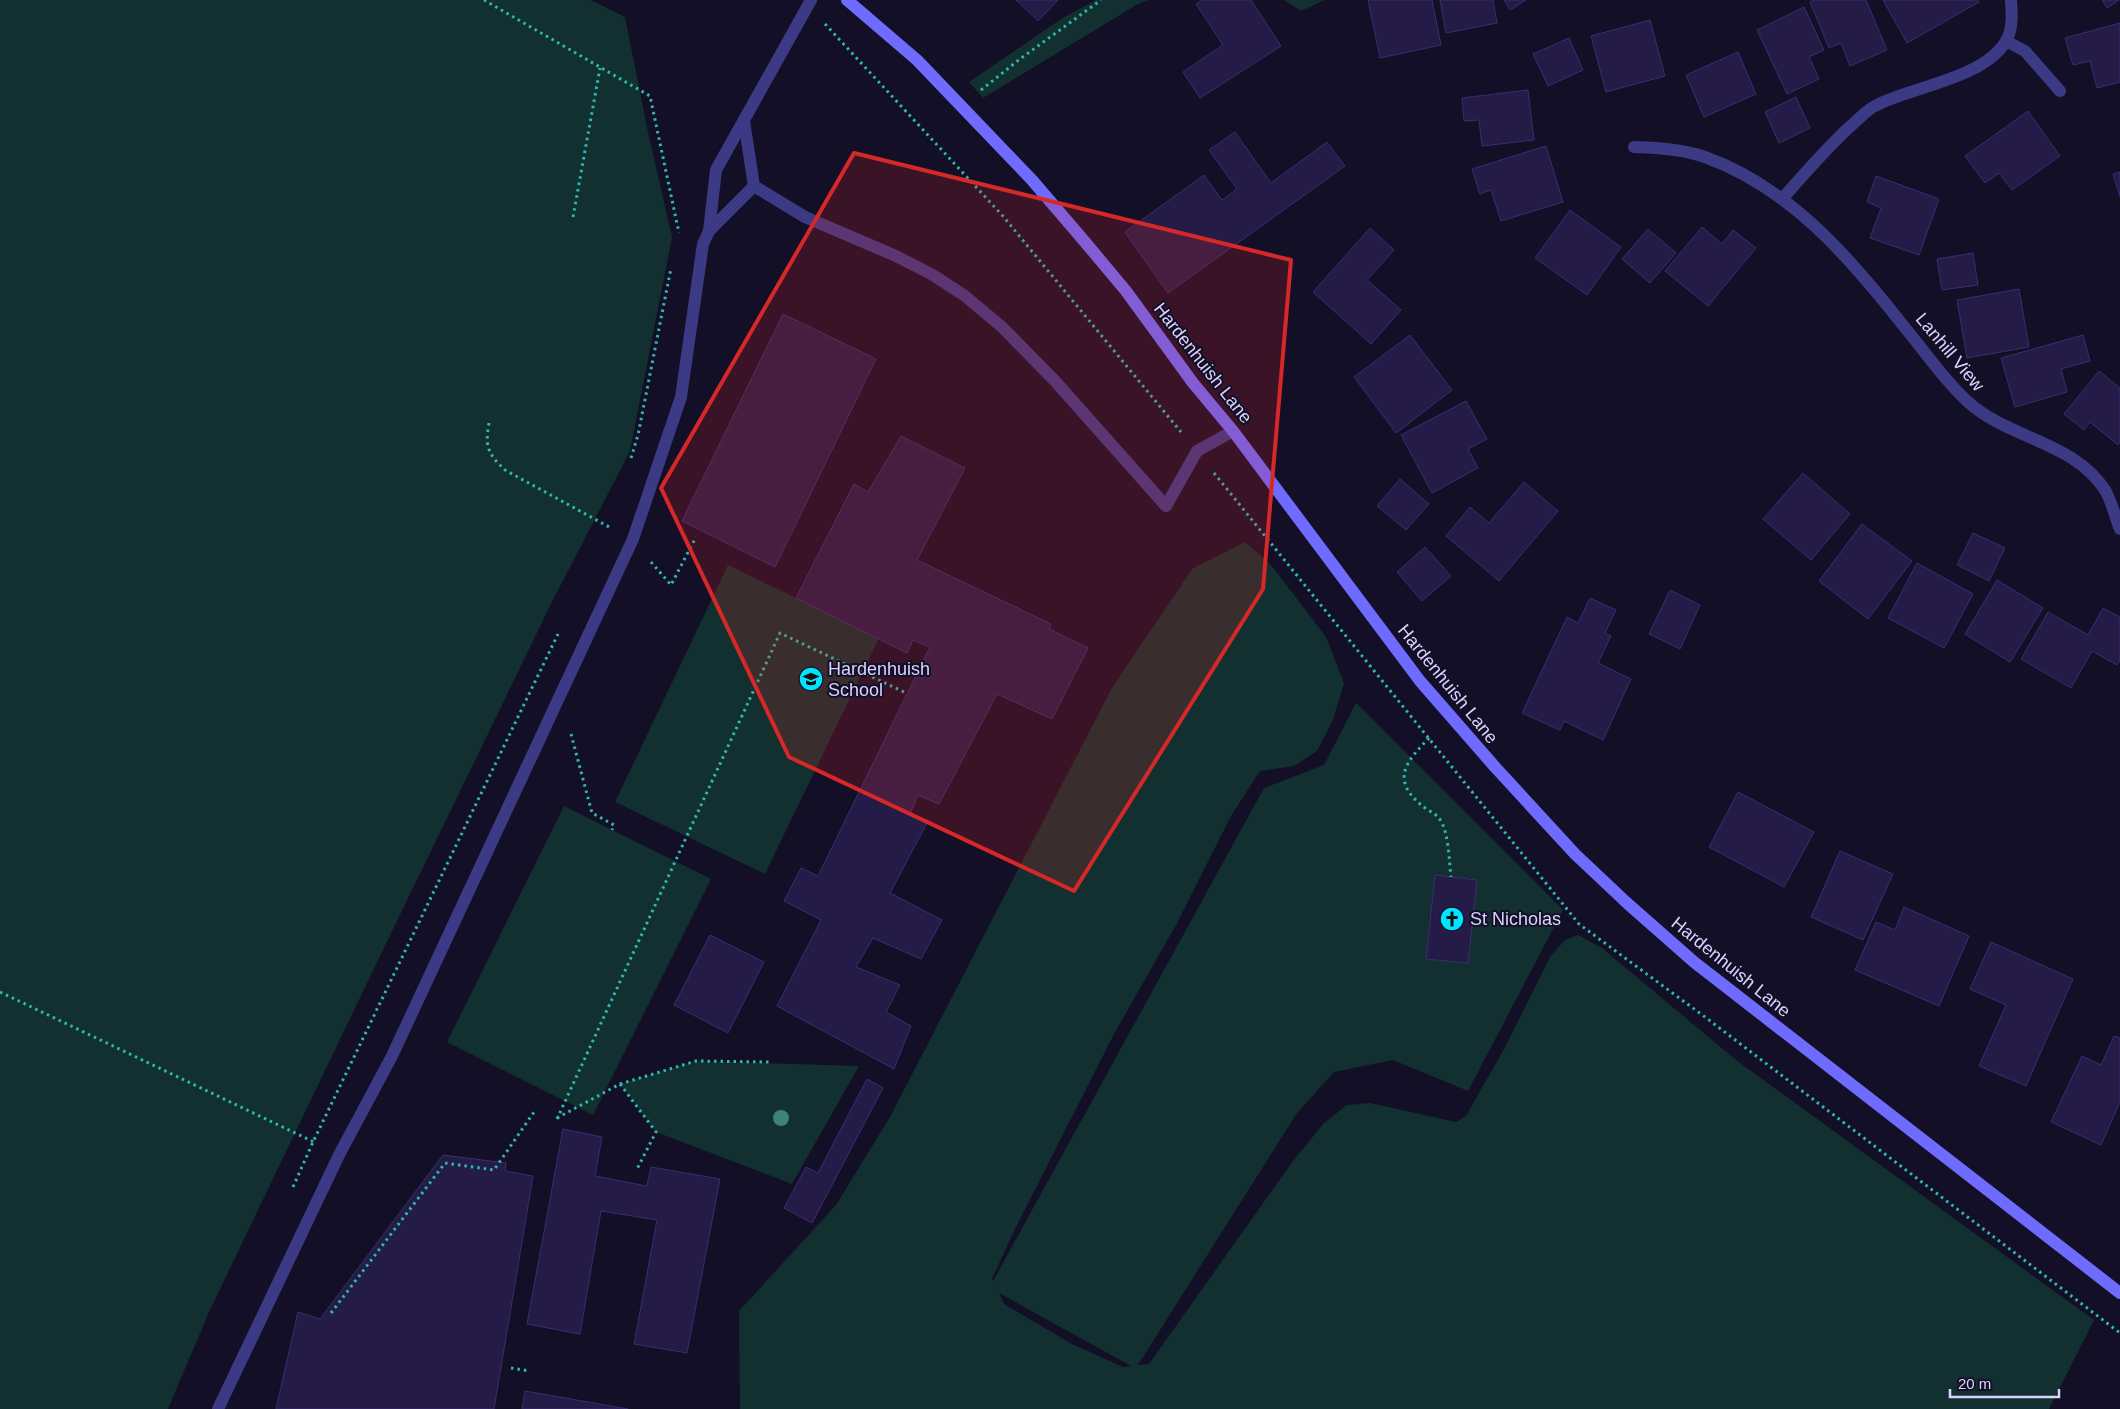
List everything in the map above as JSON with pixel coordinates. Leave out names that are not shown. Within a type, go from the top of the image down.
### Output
[{"type":"main road","name":"Hardenhuish Lane","points":[[847,0],[917,60],[1032,180],[1114,277],[1193,383],[1233,431],[1420,681],[1495,767],[1575,854],[1694,962],[2120,1293]]},
{"type":"street","points":[[218,1409],[339,1155],[392,1056],[633,540],[681,397],[703,244],[709,231],[716,170],[811,0]]},
{"type":"street","points":[[1783,198],[1833,141],[1874,107],[1940,84],[1981,64],[1997,51],[2006,41],[2012,15],[2011,0]]},
{"type":"street","points":[[2006,41],[2025,51],[2060,91]]},
{"type":"street","points":[[744,121],[754,186],[805,217],[896,256],[933,275],[965,296],[1002,327],[1055,381],[1166,506],[1197,451],[1233,431]]},
{"type":"street","name":"Lanhill View","points":[[1634,147],[1675,150],[1703,156],[1730,167],[1783,198],[1819,230],[1868,280],[1965,400],[1981,413],[2000,424],[2050,446],[2071,457],[2085,468],[2106,492],[2120,529]]},
{"type":"street","points":[[709,231],[754,186]]},
{"type":"path","points":[[484,0],[650,96],[679,232],[677,242]]},
{"type":"path","points":[[961,106],[1020,59],[1101,0]]},
{"type":"path","points":[[573,218],[600,68]]},
{"type":"path","points":[[630,463],[638,436],[673,261]]},
{"type":"path","points":[[489,423],[487,448],[494,460],[504,470],[633,540],[671,586],[696,538]]},
{"type":"path","points":[[605,536],[612,518]]},
{"type":"path","points":[[289,1195],[312,1142],[562,625]]},
{"type":"path","points":[[769,1062],[696,1061],[620,1084],[557,1119],[780,633],[906,693]]},
{"type":"path","points":[[561,697],[592,813],[614,825],[612,830]]},
{"type":"path","points":[[1429,738],[1408,761],[1403,778],[1404,784],[1414,799],[1438,817],[1442,825],[1446,835],[1451,877]]},
{"type":"path","points":[[0,992],[339,1155]]},
{"type":"path","points":[[620,1084],[656,1132],[636,1171]]},
{"type":"path","points":[[331,1313],[445,1163],[494,1170],[534,1112]]},
{"type":"path","points":[[511,1368],[530,1371]]},
{"type":"highlighted area","points":[[854,153],[1291,260],[1263,589],[1074,891],[789,757],[661,488]]},
{"type":"green space","points":[[0,0],[591,0],[625,17],[648,132],[672,237],[630,451],[551,604],[380,956],[209,1312],[168,1409],[0,1409]]},
{"type":"green space","points":[[1096,0],[1149,0],[1138,4],[983,98],[969,82],[1064,17]]},
{"type":"green space","points":[[1284,0],[1325,0],[1301,11]]},
{"type":"green space","points":[[1245,542],[1272,566],[1326,637],[1344,683],[1333,720],[1317,751],[1294,766],[1260,771],[1231,816],[1176,925],[1114,1034],[1012,1235],[992,1279],[993,1281],[1264,788],[1324,765],[1356,703],[1563,910],[1468,1091],[1393,1060],[1334,1072],[1297,1113],[1138,1365],[1149,1364],[1293,1161],[1324,1123],[1347,1105],[1370,1103],[1456,1122],[1466,1116],[1504,1049],[1550,957],[1565,940],[1578,935],[1602,948],[1736,1060],[2094,1320],[2049,1409],[740,1409],[739,1311],[836,1205],[890,1117],[1113,686],[1193,568]],"holes":[[[999,1293],[1131,1366],[1123,1367],[1070,1343],[1004,1304]]]},
{"type":"green space","points":[[728,565],[879,638],[765,874],[615,802]]},
{"type":"green space","points":[[564,806],[711,879],[593,1115],[447,1042]]},
{"type":"green space","points":[[696,1061],[859,1066],[792,1184],[656,1132],[620,1084]]},
{"type":"building","points":[[1016,0],[1058,0],[1038,21]]},
{"type":"building","points":[[1202,0],[1251,0],[1281,46],[1200,98],[1183,72],[1223,45],[1196,4]]},
{"type":"building","points":[[1368,0],[1432,0],[1441,45],[1380,58]]},
{"type":"building","points":[[1440,0],[1493,0],[1497,23],[1446,33]]},
{"type":"building","points":[[1504,0],[1526,0],[1510,10]]},
{"type":"building","points":[[1815,0],[1866,0],[1887,50],[1850,66],[1841,43],[1829,48],[1810,2]]},
{"type":"building","points":[[1883,0],[1978,0],[1979,2],[1907,43]]},
{"type":"building","points":[[2102,0],[2119,0],[2107,8]]},
{"type":"building","points":[[1804,7],[1824,50],[1809,57],[1819,79],[1787,94],[1757,30]]},
{"type":"building","points":[[1650,20],[1665,76],[1606,92],[1591,36]]},
{"type":"building","points":[[2120,23],[2120,82],[2097,88],[2090,61],[2073,65],[2065,38]]},
{"type":"building","points":[[1569,38],[1583,70],[1548,86],[1533,54]]},
{"type":"building","points":[[1738,52],[1756,94],[1704,117],[1686,75]]},
{"type":"building","points":[[1528,90],[1534,140],[1482,146],[1479,120],[1464,121],[1462,98]]},
{"type":"building","points":[[1796,97],[1810,128],[1779,143],[1765,112]]},
{"type":"building","points":[[2028,111],[2060,156],[2012,190],[1999,173],[1985,183],[1965,156]]},
{"type":"building","points":[[1235,132],[1271,183],[1327,142],[1345,166],[1168,293],[1125,232],[1204,175],[1222,200],[1237,189],[1209,150]]},
{"type":"building","points":[[1546,146],[1563,202],[1501,221],[1491,190],[1480,194],[1472,169]]},
{"type":"building","points":[[2120,172],[2120,197],[2113,174]]},
{"type":"building","points":[[1876,176],[1939,199],[1919,255],[1870,238],[1881,208],[1867,202]]},
{"type":"building","points":[[1570,210],[1621,247],[1587,295],[1535,258]]},
{"type":"building","points":[[1702,227],[1722,244],[1733,230],[1756,248],[1708,306],[1665,271]]},
{"type":"building","points":[[1370,228],[1394,250],[1367,280],[1401,310],[1371,344],[1313,292]]},
{"type":"building","points":[[1648,229],[1676,253],[1650,283],[1622,259]]},
{"type":"building","points":[[1973,253],[1978,285],[1942,290],[1937,259]]},
{"type":"building","points":[[2019,289],[2029,347],[1967,358],[1957,300]]},
{"type":"building","points":[[783,314],[876,359],[775,567],[682,521]]},
{"type":"building","points":[[1410,335],[1452,390],[1396,433],[1354,377]]},
{"type":"building","points":[[2083,335],[2090,361],[2061,369],[2067,392],[2015,407],[2001,358]]},
{"type":"building","points":[[2099,371],[2120,388],[2120,442],[2118,445],[2090,422],[2084,430],[2064,414]]},
{"type":"building","points":[[1466,401],[1487,439],[1468,449],[1478,468],[1432,493],[1401,435]]},
{"type":"building","points":[[901,436],[965,468],[917,560],[1051,624],[1049,629],[1088,648],[1052,719],[997,694],[939,804],[918,795],[910,814],[927,823],[890,893],[942,920],[921,959],[873,938],[856,967],[900,985],[886,1012],[911,1026],[894,1069],[777,1006],[821,920],[784,901],[801,868],[818,876],[930,647],[913,640],[907,653],[796,598],[854,484],[868,492]]},
{"type":"building","points":[[1803,473],[1850,514],[1811,560],[1763,519]]},
{"type":"building","points":[[1400,479],[1429,504],[1406,530],[1377,506]]},
{"type":"building","points":[[1524,482],[1558,511],[1499,581],[1446,536],[1470,507],[1489,523]]},
{"type":"building","points":[[1862,524],[1912,561],[1868,619],[1819,581]]},
{"type":"building","points":[[1973,533],[2005,548],[1989,581],[1957,565]]},
{"type":"building","points":[[1425,547],[1451,576],[1422,601],[1397,572]]},
{"type":"building","points":[[1917,563],[1973,594],[1944,648],[1888,618]]},
{"type":"building","points":[[1997,580],[2043,608],[2010,662],[1965,634]]},
{"type":"building","points":[[1670,590],[1700,605],[1680,649],[1649,634]]},
{"type":"building","points":[[1590,598],[1616,610],[1605,633],[1611,636],[1598,663],[1631,679],[1603,740],[1564,721],[1560,730],[1522,713],[1567,617],[1578,623]]},
{"type":"building","points":[[2103,608],[2120,617],[2120,661],[2117,665],[2092,651],[2071,688],[2021,659],[2048,612],[2088,635]]},
{"type":"building","points":[[1738,792],[1814,832],[1784,887],[1709,847]]},
{"type":"building","points":[[1840,851],[1893,874],[1863,940],[1811,917]]},
{"type":"building","name":"St Nicholas","points":[[1435,875],[1477,880],[1468,963],[1426,959]]},
{"type":"building","points":[[1904,907],[1969,936],[1939,1006],[1855,970],[1876,922],[1895,930]]},
{"type":"building","points":[[710,935],[764,962],[728,1033],[674,1005]]},
{"type":"building","points":[[1991,942],[2073,979],[2026,1086],[1979,1066],[2006,1005],[1970,989]]},
{"type":"building","points":[[2114,1036],[2120,1038],[2120,1102],[2101,1145],[2051,1122],[2082,1056],[2101,1065]]},
{"type":"building","points":[[867,1079],[883,1088],[812,1223],[784,1208],[806,1167],[818,1173]]},
{"type":"building","points":[[563,1129],[602,1137],[595,1176],[647,1186],[651,1167],[720,1179],[687,1353],[634,1344],[657,1220],[601,1211],[580,1334],[527,1324]]},
{"type":"building","points":[[443,1155],[506,1163],[505,1171],[533,1176],[494,1409],[276,1409],[298,1312],[320,1319]]},
{"type":"building","points":[[525,1391],[628,1409],[522,1409]]},
{"type":"place","name":"Hardenhuish School","points":[[811,679]]},
{"type":"place","name":"St Nicholas","points":[[1452,919]]}]
